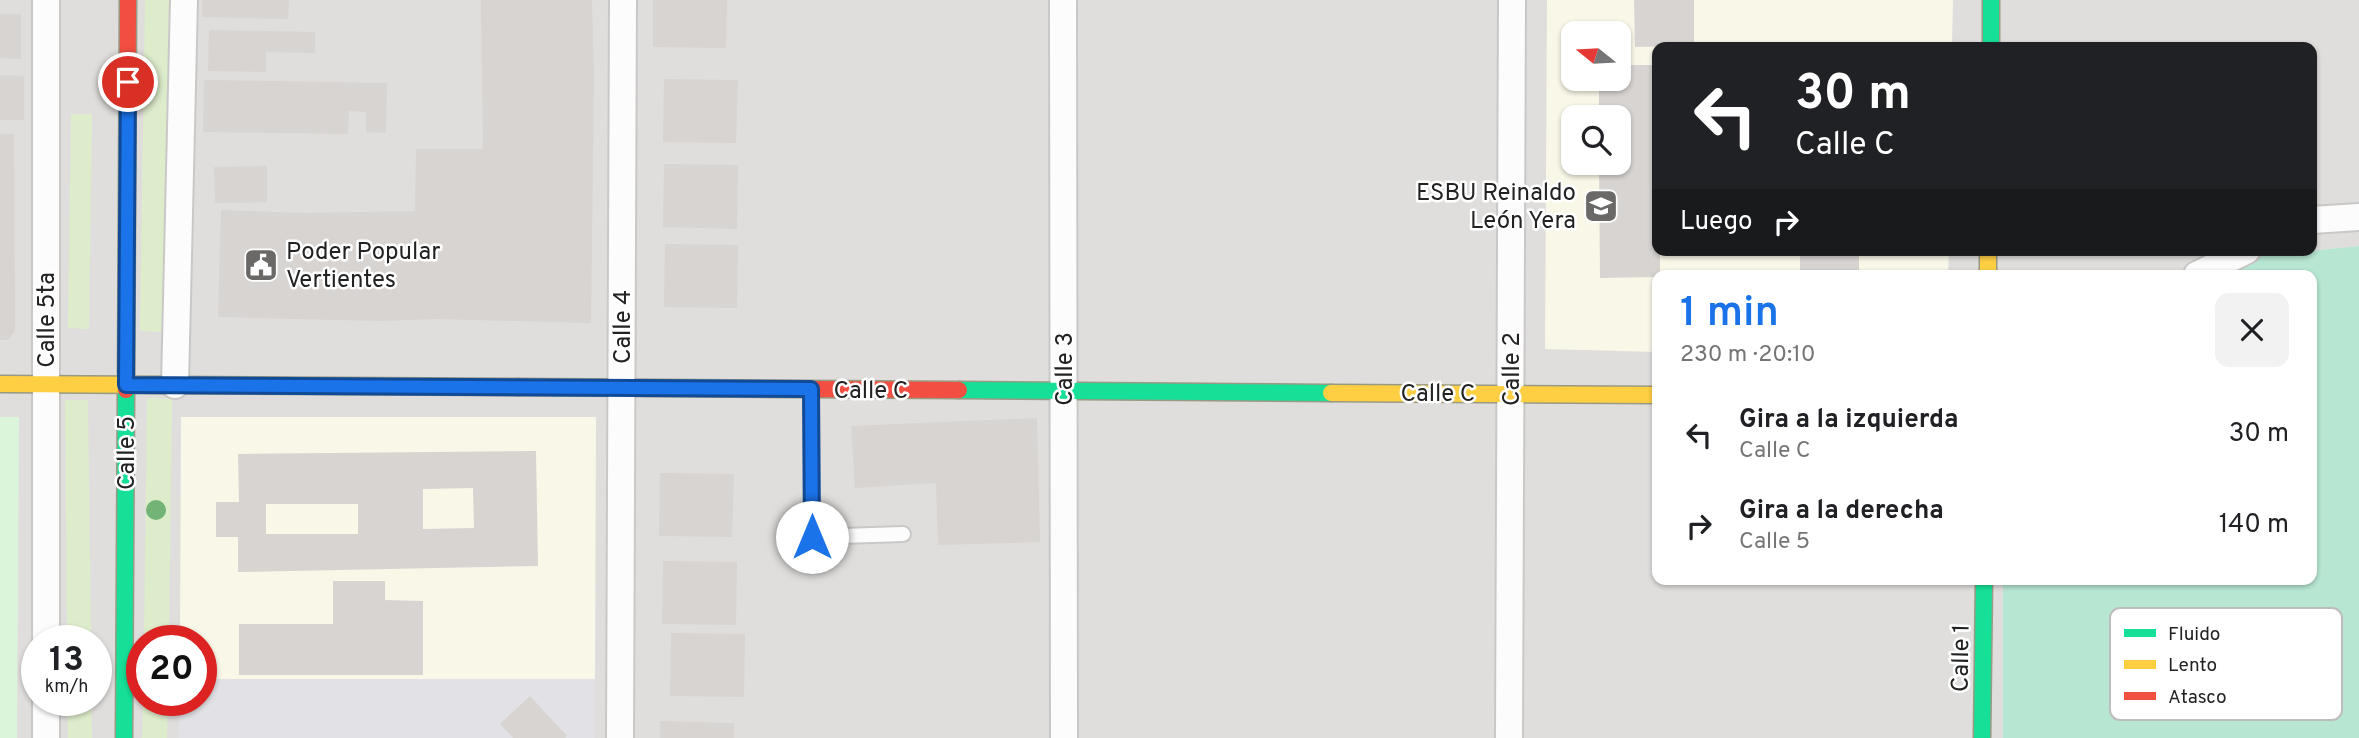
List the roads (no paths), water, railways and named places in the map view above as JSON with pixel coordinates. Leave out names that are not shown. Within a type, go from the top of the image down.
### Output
[{"type":"street","name":"Calle 5ta","points":[[46,0],[46,625]]},
{"type":"street","name":"Calle 5","points":[[124,738],[128,0]]},
{"type":"street","points":[[175,385],[184,0]]},
{"type":"street","name":"Calle 4","points":[[620,738],[623,0]]},
{"type":"street","name":"Calle 3","points":[[1063,0],[1064,738]]},
{"type":"street","name":"Calle 2","points":[[1510,738],[1512,0]]},
{"type":"street","points":[[1991,0],[1991,42]]},
{"type":"street","points":[[2317,220],[2359,217]]},
{"type":"street","points":[[2207,270],[2235,256]]},
{"type":"street","name":"Calle C","points":[[0,384],[1652,395]]},
{"type":"street","name":"Calle 1","points":[[1982,738],[1984,585]]},
{"type":"street","points":[[46,716],[46,738]]},
{"type":"lane","points":[[811,389],[812,537],[903,534]]},
{"type":"place","name":"ESBU Reinaldo León Yera","points":[[1601,206]]},
{"type":"place","name":"Poder Popular Vertientes","points":[[261,265]]}]
